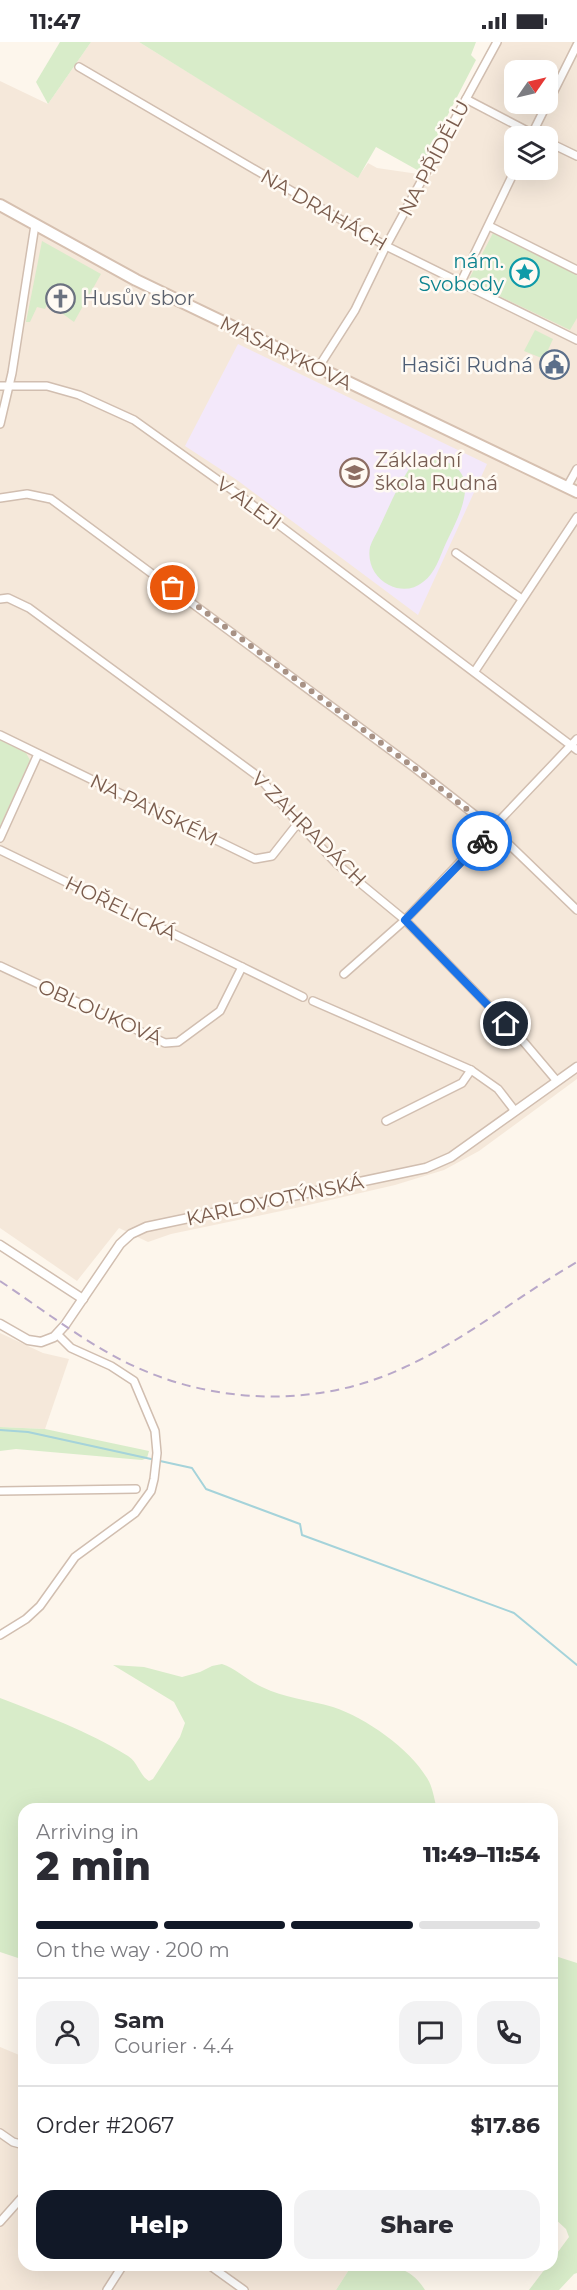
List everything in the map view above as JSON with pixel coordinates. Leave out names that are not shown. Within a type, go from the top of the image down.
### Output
[{"type":"main road","name":"MASARYKOVA","points":[[0,205],[136,280],[572,490]]},
{"type":"street","name":"NA PŘÍDĚLU","points":[[318,368],[356,310],[386,246],[497,42]]},
{"type":"street","points":[[558,82],[577,45]]},
{"type":"street","name":"NA DRAHÁCH","points":[[79,67],[386,246],[575,339]]},
{"type":"street","points":[[466,99],[515,126]]},
{"type":"street","points":[[558,147],[577,156]]},
{"type":"street","points":[[461,282],[510,180]]},
{"type":"street","points":[[0,424],[4,386],[35,225]]},
{"type":"street","points":[[489,226],[577,270]]},
{"type":"street","points":[[575,339],[577,330]]},
{"type":"street","name":"V ALEJI","points":[[4,386],[47,386],[79,395],[134,420],[246,500],[575,744]]},
{"type":"street","points":[[572,490],[577,469]]},
{"type":"street","points":[[0,498],[27,494],[51,499],[416,769],[493,830],[577,910]]},
{"type":"street","points":[[476,671],[577,517]]},
{"type":"street","points":[[456,553],[522,599]]},
{"type":"street","name":"V ZAHRADÁCH","points":[[0,599],[8,598],[29,608],[259,777],[298,824],[337,864],[405,920],[523,1041],[556,1080]]},
{"type":"street","name":"NA PANSKÉM","points":[[0,735],[255,859],[272,856],[298,824]]},
{"type":"street","points":[[344,974],[405,920],[575,744]]},
{"type":"street","points":[[0,838],[38,754]]},
{"type":"street","name":"HOŘELICKÁ","points":[[0,850],[242,967]]},
{"type":"street","name":"OBLOUKOVÁ","points":[[0,966],[165,1043],[178,1042],[220,1011],[242,967]]},
{"type":"street","points":[[242,967],[303,997]]},
{"type":"street","points":[[313,1001],[471,1070],[498,1089],[515,1111]]},
{"type":"street","name":"KARLOVOTÝNSKÁ","points":[[57,1334],[120,1244],[131,1234],[146,1227],[426,1168],[451,1157],[577,1067]]},
{"type":"street","points":[[386,1121],[462,1083],[471,1070]]},
{"type":"street","points":[[0,1245],[83,1299]]},
{"type":"street","points":[[0,1324],[22,1338],[35,1342],[50,1340],[57,1334],[71,1348],[111,1366],[134,1381],[155,1431],[158,1453],[151,1491],[135,1514],[75,1557],[40,1606],[26,1619],[0,1635]]},
{"type":"street","points":[[0,1491],[136,1489]]},
{"type":"street","points":[[0,2133],[18,2143]]},
{"type":"street","points":[[0,2222],[18,2202]]},
{"type":"street","points":[[107,2290],[119,2271]]},
{"type":"street","points":[[217,2271],[244,2290]]},
{"type":"shaded area","points":[[91,42],[139,42],[358,177],[368,163],[377,168],[432,176],[499,42],[577,42],[577,1079],[479,1151],[444,1170],[395,1185],[171,1234],[148,1242],[119,1228],[77,1281],[0,1228],[0,81],[48,104]]},
{"type":"shaded area","name":"Základní škola Rudná","points":[[238,344],[487,464],[418,615],[237,480],[185,446]]},
{"type":"shaded area","points":[[0,1333],[43,1353],[69,1359],[45,1429],[0,1427]]},
{"type":"shaded area","points":[[0,2047],[18,2054],[18,2271],[348,2271],[336,2290],[0,2290]]},
{"type":"green space","points":[[60,42],[91,42],[48,104],[36,82]]},
{"type":"green space","points":[[139,42],[476,42],[471,55],[476,60],[419,171],[376,147],[358,178]]},
{"type":"green space","name":"nám. Svobody","points":[[493,233],[577,274],[577,318],[570,330],[468,281]]},
{"type":"green space","points":[[42,241],[101,274],[74,322],[63,314],[74,292],[57,284],[45,309],[37,307],[30,322],[26,322]]},
{"type":"green space","points":[[535,330],[553,339],[544,359],[524,351]]},
{"type":"green space","points":[[430,458],[448,462],[459,470],[464,480],[463,504],[431,574],[415,587],[398,588],[384,582],[376,574],[371,564],[370,547],[409,469]]},
{"type":"green space","points":[[0,740],[26,753],[30,760],[0,826]]},
{"type":"green space","points":[[0,1427],[45,1429],[149,1451],[147,1458],[142,1460],[16,1449],[0,1451]]},
{"type":"green space","points":[[222,1664],[270,1691],[333,1707],[372,1726],[398,1745],[419,1767],[431,1785],[436,1803],[18,1803],[18,1958],[0,1952],[0,1698],[97,1738],[131,1759],[149,1781],[153,1779],[180,1737],[185,1723],[174,1702],[113,1665],[144,1667],[182,1677]]},
{"type":"green space","points":[[558,1957],[577,1963],[577,2273],[559,2290],[529,2290],[543,2271],[558,2271],[558,2252],[569,2237],[566,2229],[558,2222]]},
{"type":"green space","points":[[348,2271],[405,2271],[425,2290],[336,2290]]},
{"type":"waterway","points":[[0,1430],[28,1432],[192,1468],[206,1489],[300,1524],[302,1535],[514,1613],[577,1665]]},
{"type":"railway","points":[[0,1281],[85,1339],[138,1368],[170,1380],[236,1395],[305,1395],[338,1390],[371,1381],[426,1357],[577,1262]]},
{"type":"way so far","points":[[173,588],[416,769],[493,830],[482,841]]},
{"type":"place","name":"nám. Svobody","points":[[525,272]]},
{"type":"place","name":"Husův sbor","points":[[61,298]]},
{"type":"place","name":"Hasiči Rudná","points":[[554,365]]},
{"type":"place","name":"Základní škola Rudná","points":[[354,472]]},
{"type":"route","points":[[482,841],[405,920],[506,1024]]}]
